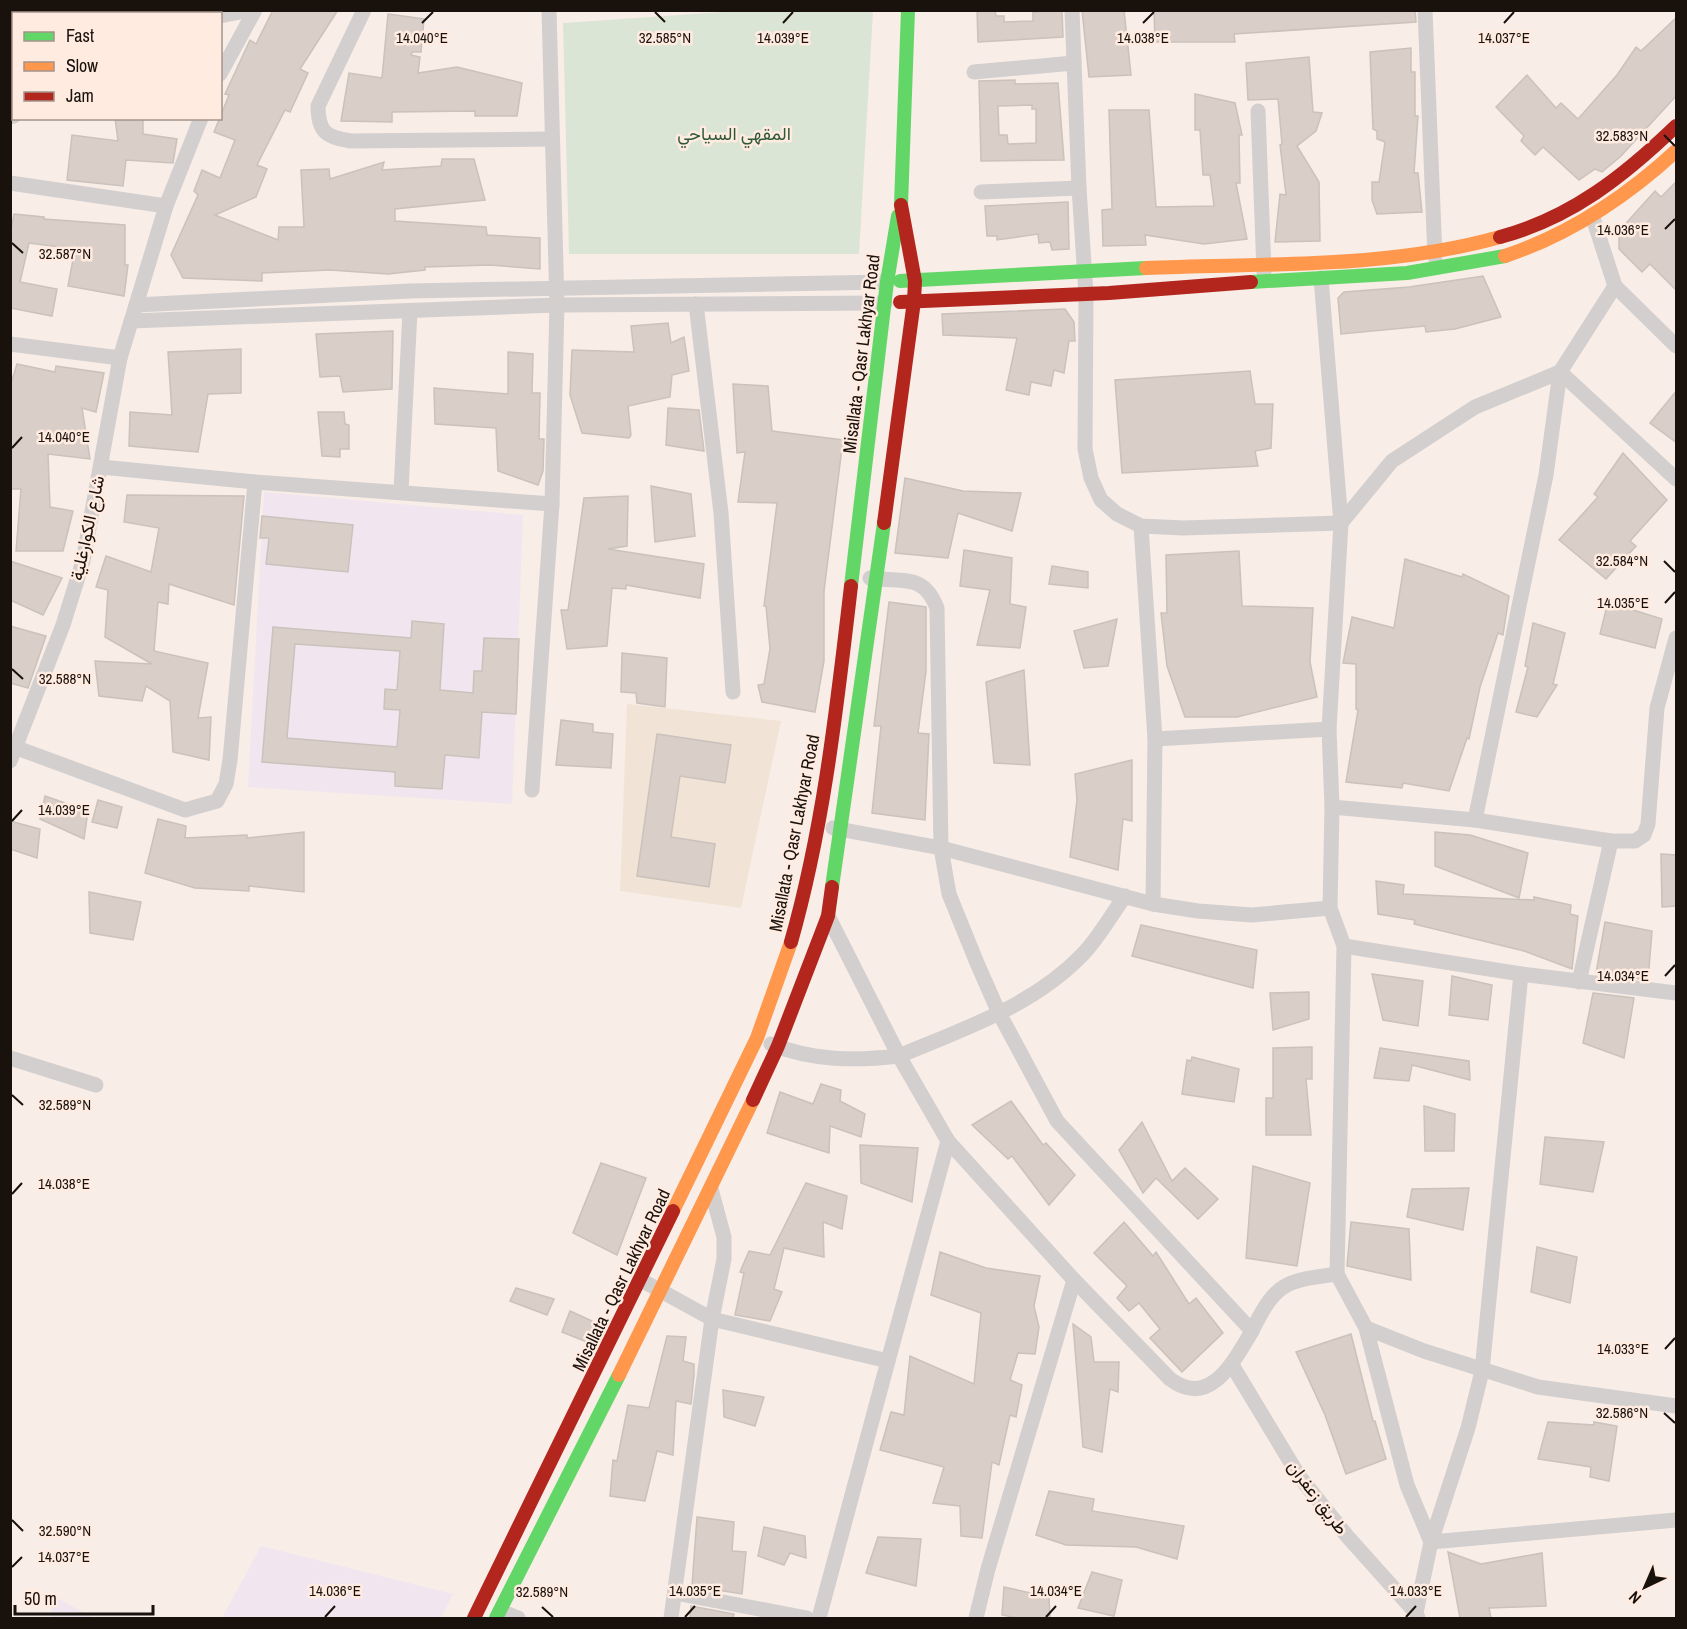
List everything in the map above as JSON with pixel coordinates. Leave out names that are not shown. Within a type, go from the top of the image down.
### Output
[{"type":"main road","points":[[498,1615],[711,1189],[778,1046],[828,916],[877,579],[914,301],[915,281],[901,205],[906,119],[908,10]]},
{"type":"main road","points":[[887,282],[1085,270],[1263,263],[1435,251],[1526,230],[1584,202],[1635,166],[1677,126]]},
{"type":"main road","points":[[885,303],[1086,294],[1435,269],[1533,247],[1593,218],[1637,187],[1677,151]]},
{"type":"main road","name":"Misallata - Qasr Lakhyar Road","points":[[474,1618],[641,1280],[757,1038],[784,967],[803,900],[834,730],[887,282],[901,205]]},
{"type":"street","points":[[222,16],[250,10]]},
{"type":"street","points":[[222,70],[255,10]]},
{"type":"street","points":[[364,10],[318,106],[318,121],[323,130],[333,138],[351,141],[551,139]]},
{"type":"street","points":[[532,790],[552,504],[557,297],[549,10]]},
{"type":"street","points":[[1072,10],[1086,294],[1085,450],[1091,478],[1101,500],[1117,514],[1141,526],[1183,528],[1341,523],[1392,461],[1475,407],[1560,372]]},
{"type":"street","points":[[1425,10],[1435,269]]},
{"type":"street","points":[[974,72],[1074,63]]},
{"type":"street","points":[[1258,111],[1264,281]]},
{"type":"street","name":"شارع الكوارغلية","points":[[14,754],[83,561],[120,358],[166,206],[200,120]]},
{"type":"street","points":[[10,183],[166,206]]},
{"type":"street","points":[[981,192],[1079,188]]},
{"type":"street","points":[[1593,218],[1615,286],[1677,346]]},
{"type":"street","points":[[1321,278],[1341,523],[1329,729],[1332,807],[1330,908],[1344,946],[1337,1274],[1366,1328],[1407,1485],[1431,1542]]},
{"type":"street","points":[[131,321],[410,311],[557,297],[887,282]]},
{"type":"street","points":[[1474,820],[1546,475],[1560,372],[1615,286]]},
{"type":"street","points":[[136,305],[410,291],[696,304],[885,303]]},
{"type":"street","points":[[696,304],[721,513],[734,692]]},
{"type":"street","points":[[401,492],[410,311]]},
{"type":"street","points":[[10,344],[120,358]]},
{"type":"street","points":[[1560,372],[1677,479]]},
{"type":"street","points":[[101,467],[255,482],[552,504]]},
{"type":"street","points":[[14,754],[185,810],[217,801],[226,784],[230,760],[255,482]]},
{"type":"street","points":[[1141,526],[1155,739],[1153,904]]},
{"type":"street","points":[[852,575],[918,582],[931,591],[938,608],[941,848],[949,894],[999,1013],[1057,1121],[1252,1331]]},
{"type":"street","points":[[1332,807],[1474,820],[1611,841],[1635,841],[1644,836],[1648,824],[1657,708],[1677,638]]},
{"type":"street","points":[[1155,739],[1329,729]]},
{"type":"street","points":[[816,827],[841,829],[941,848],[1153,904],[1198,911],[1252,915],[1330,908]]},
{"type":"street","points":[[1579,982],[1611,841]]},
{"type":"street","points":[[757,1038],[817,1057],[855,1061],[899,1056],[999,1013],[1054,982],[1084,954],[1125,896]]},
{"type":"street","points":[[828,916],[899,1056],[948,1141],[1074,1280],[1181,1388],[1194,1390],[1209,1387],[1232,1365],[1275,1293],[1294,1280],[1337,1274]]},
{"type":"street","points":[[1344,946],[1521,974],[1677,993]]},
{"type":"street","points":[[1417,1616],[1431,1542],[1468,1428],[1482,1371],[1521,974]]},
{"type":"street","points":[[10,1058],[96,1085]]},
{"type":"street","points":[[819,1618],[948,1141]]},
{"type":"street","points":[[671,1618],[712,1319],[724,1258],[724,1237],[711,1189]]},
{"type":"street","points":[[641,1280],[712,1319],[888,1361]]},
{"type":"street","points":[[976,1618],[988,1569],[1074,1280]]},
{"type":"street","points":[[1366,1328],[1482,1371],[1538,1387],[1677,1406]]},
{"type":"street","name":"طريق زعفران","points":[[1232,1365],[1299,1476],[1347,1536],[1417,1616]]},
{"type":"street","points":[[1431,1542],[1677,1520]]},
{"type":"street","points":[[675,1593],[807,1618]]},
{"type":"street","points":[[498,1615],[518,1618]]},
{"type":"shaded area","points":[[264,492],[523,515],[512,804],[248,787]]},
{"type":"shaded area","points":[[627,704],[781,721],[741,908],[620,891]]},
{"type":"shaded area","points":[[261,1546],[453,1594],[441,1618],[222,1618]]},
{"type":"shaded area","points":[[54,1596],[93,1618],[50,1618]]},
{"type":"green space","name":"المقهي السياحي","points":[[752,10],[873,11],[859,254],[569,254],[563,23]]},
{"type":"building","points":[[273,10],[338,10],[300,69],[308,73],[290,112],[285,110],[257,165],[267,169],[256,197],[215,215],[278,240],[279,227],[304,227],[301,170],[329,169],[330,179],[384,162],[382,170],[441,166],[442,159],[474,159],[485,200],[395,209],[395,221],[486,227],[487,235],[540,238],[540,269],[490,265],[425,267],[425,270],[388,274],[330,270],[262,273],[262,281],[183,278],[171,255],[198,195],[194,191],[202,170],[220,178],[235,140],[214,132],[219,120],[222,120],[222,112],[229,95],[225,94],[250,40],[256,44]]},
{"type":"building","points":[[977,10],[995,10],[996,16],[1004,16],[1004,22],[1033,21],[1033,12],[1062,10],[1063,37],[978,42]]},
{"type":"building","points":[[1082,10],[1124,10],[1131,75],[1089,77]]},
{"type":"building","points":[[1154,10],[1415,10],[1416,22],[1234,34],[1235,42],[1155,42]]},
{"type":"building","points":[[388,14],[424,19],[421,52],[412,52],[411,55],[420,57],[418,73],[457,67],[522,83],[517,116],[475,116],[475,111],[392,112],[392,122],[341,121],[349,73],[382,78]]},
{"type":"building","points":[[1677,17],[1677,95],[1621,156],[1602,172],[1595,169],[1579,180],[1543,147],[1535,155],[1521,141],[1524,136],[1496,107],[1527,75],[1556,108],[1561,103],[1578,119],[1617,75],[1636,47],[1641,51]]},
{"type":"building","points":[[1411,48],[1411,72],[1415,72],[1415,116],[1418,116],[1414,173],[1418,173],[1422,212],[1377,214],[1372,200],[1372,182],[1379,182],[1385,142],[1377,139],[1377,131],[1373,129],[1370,52]]},
{"type":"building","points":[[1309,57],[1313,112],[1322,113],[1316,131],[1297,146],[1319,182],[1320,241],[1275,242],[1280,194],[1286,195],[1280,145],[1282,144],[1278,99],[1248,100],[1246,63]]},
{"type":"building","points":[[1015,80],[1015,84],[1058,83],[1064,160],[981,161],[979,81]],"holes":[[[1032,105],[1032,109],[1036,109],[1036,143],[1008,144],[1007,135],[999,135],[998,106]]]},
{"type":"building","points":[[1195,94],[1235,103],[1242,135],[1239,135],[1240,183],[1236,183],[1247,239],[1204,244],[1145,235],[1146,245],[1103,246],[1102,210],[1112,209],[1109,110],[1149,110],[1156,207],[1214,206],[1210,175],[1203,175],[1200,130],[1195,130]]},
{"type":"building","points":[[115,120],[143,120],[143,134],[177,139],[173,163],[126,160],[123,186],[67,180],[72,135],[118,141]]},
{"type":"building","points":[[1677,181],[1677,291],[1650,264],[1642,272],[1619,249],[1619,231],[1655,191],[1661,197]]},
{"type":"building","points":[[1068,202],[1069,249],[1052,250],[1050,242],[1039,243],[1038,234],[997,240],[997,236],[987,236],[985,206]]},
{"type":"building","points":[[14,214],[44,217],[44,219],[125,225],[125,265],[128,265],[124,296],[68,286],[75,249],[29,243],[20,282],[57,289],[52,316],[10,308],[10,236]]},
{"type":"building","points":[[1483,276],[1501,317],[1455,329],[1426,332],[1425,326],[1341,334],[1338,298],[1344,292],[1409,287]]},
{"type":"building","points":[[1065,309],[1074,322],[1075,341],[1069,341],[1064,373],[1054,370],[1051,386],[1031,382],[1029,395],[1006,390],[1017,338],[943,335],[942,314]]},
{"type":"building","points":[[668,323],[671,343],[684,337],[689,371],[672,375],[670,397],[628,406],[631,435],[629,438],[582,433],[570,395],[572,350],[634,352],[631,326]]},
{"type":"building","points":[[393,331],[392,389],[343,392],[340,376],[320,377],[316,334]]},
{"type":"building","points":[[241,349],[241,393],[208,394],[198,452],[129,446],[130,412],[172,415],[168,352]]},
{"type":"building","points":[[508,352],[533,354],[532,393],[540,393],[539,439],[544,439],[543,471],[538,485],[498,471],[496,428],[435,424],[434,388],[508,394]]},
{"type":"building","points":[[17,364],[55,372],[56,366],[104,373],[96,412],[82,408],[90,459],[48,454],[50,507],[73,511],[63,551],[16,551],[21,489],[10,489],[10,387]]},
{"type":"building","points":[[1250,371],[1255,404],[1273,404],[1271,448],[1255,451],[1258,466],[1122,473],[1115,380]]},
{"type":"building","points":[[733,384],[768,386],[772,431],[843,440],[824,591],[824,661],[815,712],[762,702],[758,685],[764,684],[770,649],[766,606],[764,606],[777,503],[738,502],[745,452],[737,453]]},
{"type":"building","points":[[1677,390],[1677,443],[1650,423]]},
{"type":"building","points":[[668,408],[699,410],[704,451],[666,445]]},
{"type":"building","points":[[318,412],[344,412],[345,424],[349,425],[349,449],[340,449],[340,457],[322,456]]},
{"type":"building","points":[[1623,453],[1667,500],[1630,541],[1636,546],[1606,579],[1559,540],[1598,497],[1594,494]]},
{"type":"building","points":[[905,478],[963,491],[1021,493],[1012,531],[958,513],[948,558],[895,553]]},
{"type":"building","points":[[651,486],[691,494],[695,536],[655,542]]},
{"type":"building","points":[[127,495],[244,496],[234,605],[169,584],[168,604],[158,602],[154,651],[208,663],[198,718],[211,717],[209,760],[173,752],[170,701],[146,686],[142,701],[99,696],[95,661],[152,664],[105,637],[108,590],[96,587],[106,556],[151,572],[159,528],[124,522]]},
{"type":"building","points":[[628,496],[627,546],[608,549],[704,564],[700,598],[626,585],[626,589],[612,588],[607,646],[567,649],[561,610],[568,610],[584,498]]},
{"type":"building","points":[[262,516],[353,525],[348,572],[266,564],[269,538],[260,538]]},
{"type":"building","points":[[964,550],[1012,558],[1010,604],[1026,607],[1020,648],[977,645],[990,590],[960,586]]},
{"type":"building","points":[[1239,551],[1242,606],[1313,608],[1310,662],[1317,697],[1237,717],[1185,717],[1167,666],[1161,613],[1167,613],[1166,555]]},
{"type":"building","points":[[1405,559],[1462,577],[1463,574],[1509,596],[1503,635],[1498,633],[1480,687],[1469,739],[1467,738],[1449,791],[1403,783],[1402,788],[1346,782],[1358,710],[1356,709],[1356,664],[1343,663],[1352,617],[1394,628]]},
{"type":"building","points":[[10,561],[62,578],[43,615],[10,600]]},
{"type":"building","points":[[1052,566],[1088,572],[1088,588],[1049,584]]},
{"type":"building","points":[[889,602],[926,607],[926,671],[918,733],[929,734],[925,820],[872,813],[881,726],[874,726]]},
{"type":"building","points":[[1608,602],[1662,619],[1655,648],[1600,634]]},
{"type":"building","points":[[1117,619],[1108,666],[1084,668],[1074,631]]},
{"type":"building","points":[[412,621],[444,624],[440,690],[473,693],[474,671],[482,671],[484,638],[519,639],[516,714],[482,712],[479,758],[445,755],[442,789],[395,786],[395,772],[262,762],[273,627],[411,638]],"holes":[[[295,644],[400,651],[397,690],[385,689],[384,709],[400,710],[397,747],[287,738]]]},
{"type":"building","points":[[1533,623],[1565,633],[1553,684],[1557,685],[1537,717],[1516,712],[1528,667],[1525,666]]},
{"type":"building","points":[[10,626],[46,636],[28,688],[10,683]]},
{"type":"building","points":[[622,653],[667,658],[665,707],[637,703],[636,693],[621,692]]},
{"type":"building","points":[[1024,670],[1030,765],[994,763],[986,682]]},
{"type":"building","points":[[561,720],[593,724],[593,732],[613,734],[611,768],[556,765]]},
{"type":"building","points":[[657,734],[731,745],[725,783],[680,776],[671,837],[715,844],[709,887],[637,876]]},
{"type":"building","points":[[1132,760],[1132,821],[1123,819],[1118,870],[1070,857],[1077,800],[1075,774]]},
{"type":"building","points":[[45,796],[88,811],[84,839],[40,819]]},
{"type":"building","points":[[98,800],[122,807],[117,828],[92,822]]},
{"type":"building","points":[[158,819],[186,826],[185,838],[247,835],[247,838],[304,832],[304,892],[249,886],[249,891],[195,888],[145,873]]},
{"type":"building","points":[[10,821],[40,829],[37,858],[10,849]]},
{"type":"building","points":[[1435,832],[1470,835],[1528,853],[1519,898],[1435,866]]},
{"type":"building","points":[[1661,854],[1677,855],[1677,906],[1662,907]]},
{"type":"building","points":[[1376,881],[1404,885],[1403,894],[1534,900],[1534,897],[1571,905],[1570,914],[1578,916],[1572,969],[1524,951],[1414,924],[1415,920],[1378,914]]},
{"type":"building","points":[[89,892],[141,902],[133,940],[90,933]]},
{"type":"building","points":[[1605,922],[1652,931],[1648,980],[1596,973]]},
{"type":"building","points":[[1141,925],[1257,950],[1253,988],[1132,956]]},
{"type":"building","points":[[1372,974],[1423,981],[1418,1026],[1383,1020]]},
{"type":"building","points":[[1452,976],[1492,985],[1488,1020],[1449,1015]]},
{"type":"building","points":[[1309,992],[1309,1019],[1273,1030],[1270,993]]},
{"type":"building","points":[[1593,993],[1634,998],[1624,1058],[1583,1043]]},
{"type":"building","points":[[1312,1047],[1312,1079],[1306,1079],[1311,1135],[1266,1135],[1266,1098],[1273,1098],[1273,1048]]},
{"type":"building","points":[[1380,1048],[1469,1061],[1470,1080],[1412,1065],[1409,1081],[1374,1078]]},
{"type":"building","points":[[1192,1057],[1239,1069],[1234,1102],[1182,1094],[1187,1060],[1191,1061]]},
{"type":"building","points":[[821,1084],[841,1090],[840,1101],[865,1114],[861,1137],[830,1126],[829,1153],[767,1133],[780,1092],[813,1104]]},
{"type":"building","points":[[1011,1101],[1043,1145],[1046,1143],[1075,1175],[1049,1205],[1012,1156],[1008,1159],[972,1125]]},
{"type":"building","points":[[1424,1106],[1455,1114],[1454,1151],[1425,1151]]},
{"type":"building","points":[[1142,1122],[1172,1181],[1185,1168],[1218,1199],[1198,1219],[1156,1178],[1143,1193],[1119,1150]]},
{"type":"building","points":[[1545,1137],[1604,1142],[1593,1192],[1540,1184]]},
{"type":"building","points":[[860,1145],[918,1148],[912,1202],[861,1183]]},
{"type":"building","points":[[601,1163],[646,1178],[617,1255],[573,1233]]},
{"type":"building","points":[[1253,1166],[1310,1183],[1297,1266],[1246,1258]]},
{"type":"building","points":[[806,1183],[847,1196],[842,1229],[823,1222],[824,1257],[784,1248],[774,1289],[782,1292],[770,1321],[735,1315],[744,1273],[740,1272],[749,1251],[770,1255]]},
{"type":"building","points":[[1469,1188],[1463,1230],[1407,1217],[1412,1189]]},
{"type":"building","points":[[1124,1222],[1153,1256],[1156,1252],[1189,1304],[1196,1298],[1223,1333],[1182,1372],[1150,1338],[1160,1329],[1139,1303],[1129,1311],[1117,1298],[1127,1286],[1094,1253]]},
{"type":"building","points":[[1351,1222],[1409,1229],[1411,1280],[1347,1266]]},
{"type":"building","points":[[1537,1247],[1577,1257],[1570,1303],[1531,1292]]},
{"type":"building","points":[[940,1252],[986,1268],[1040,1276],[1034,1306],[1039,1327],[1035,1354],[1018,1353],[1010,1380],[1022,1385],[1016,1417],[1010,1415],[999,1465],[992,1462],[982,1538],[961,1536],[960,1506],[933,1503],[944,1467],[880,1450],[891,1412],[904,1415],[910,1356],[974,1384],[981,1313],[931,1295]]},
{"type":"building","points":[[516,1288],[554,1299],[547,1315],[510,1301]]},
{"type":"building","points":[[570,1311],[601,1325],[592,1344],[562,1332]]},
{"type":"building","points":[[1073,1324],[1091,1337],[1094,1362],[1119,1362],[1118,1392],[1110,1389],[1102,1452],[1083,1447]]},
{"type":"building","points":[[1351,1334],[1373,1421],[1375,1421],[1386,1459],[1346,1474],[1325,1415],[1296,1352]]},
{"type":"building","points":[[667,1336],[686,1337],[683,1361],[694,1364],[691,1404],[676,1401],[673,1455],[657,1451],[645,1501],[610,1496],[613,1460],[617,1461],[628,1405],[649,1408]]},
{"type":"building","points":[[723,1390],[764,1397],[755,1426],[724,1417]]},
{"type":"building","points":[[1548,1422],[1594,1425],[1594,1422],[1617,1426],[1609,1481],[1590,1477],[1591,1467],[1538,1459]]},
{"type":"building","points":[[1049,1491],[1094,1499],[1092,1511],[1184,1526],[1177,1559],[1136,1547],[1066,1545],[1036,1535]]},
{"type":"building","points":[[697,1517],[734,1522],[732,1551],[746,1552],[742,1594],[692,1586]]},
{"type":"building","points":[[764,1527],[805,1536],[806,1558],[790,1553],[784,1565],[758,1556]]},
{"type":"building","points":[[878,1537],[921,1539],[916,1586],[866,1573]]},
{"type":"building","points":[[1448,1552],[1481,1564],[1542,1553],[1546,1606],[1489,1608],[1491,1618],[1460,1618]]},
{"type":"building","points":[[1092,1572],[1122,1580],[1114,1616],[1078,1608]]},
{"type":"building","points":[[1004,1587],[1049,1597],[1050,1618],[1017,1618],[1002,1615]]},
{"type":"building","points":[[691,1606],[734,1614],[733,1618],[690,1618]]},
{"type":"traffic: fast","points":[[901,205],[908,10]]},
{"type":"traffic: fast","points":[[851,586],[887,282],[898,216]]},
{"type":"traffic: fast","points":[[1251,282],[1407,273],[1505,256]]},
{"type":"traffic: fast","points":[[900,281],[1146,268]]},
{"type":"traffic: fast","points":[[832,887],[884,523]]},
{"type":"traffic: fast","points":[[496,1618],[619,1375]]},
{"type":"traffic: slow","points":[[1505,256],[1553,237],[1575,225],[1617,199],[1676,151]]},
{"type":"traffic: slow","points":[[1146,268],[1369,260],[1413,255],[1500,237]]},
{"type":"traffic: slow","points":[[673,1211],[757,1038],[791,942]]},
{"type":"traffic: slow","points":[[619,1375],[753,1100]]},
{"type":"traffic: jam","points":[[1500,237],[1526,229],[1573,207],[1637,162],[1676,126]]},
{"type":"traffic: jam","points":[[884,523],[914,301],[915,281],[901,205]]},
{"type":"traffic: jam","points":[[900,302],[1109,293],[1251,282]]},
{"type":"traffic: jam","points":[[791,942],[821,810],[835,720],[851,586]]},
{"type":"traffic: jam","points":[[753,1100],[778,1046],[828,916],[832,887]]},
{"type":"traffic: jam","points":[[474,1618],[673,1211]]}]
